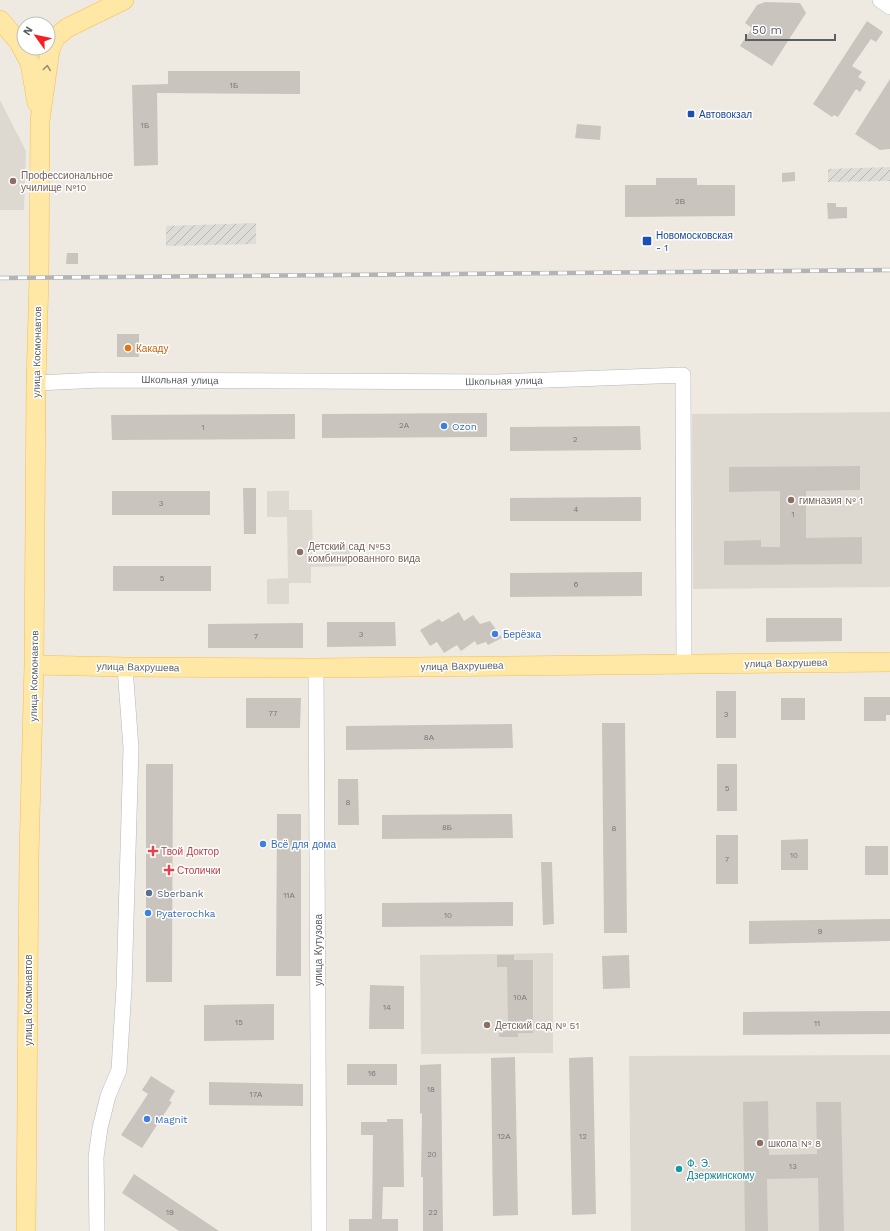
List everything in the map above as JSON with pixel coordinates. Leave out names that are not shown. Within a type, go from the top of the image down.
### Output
[{"type":"main road","points":[[40,120],[50,50],[55,38],[67,28],[124,0]]},
{"type":"main road","points":[[0,20],[19,42],[30,63],[40,120]]},
{"type":"main road","name":"улица Космонавтов","points":[[26,1231],[40,120]]},
{"type":"main road","name":"улица Вахрушева","points":[[34,665],[125,668],[316,668],[890,662]]},
{"type":"street","points":[[880,0],[890,7]]},
{"type":"street","name":"Школьная улица","points":[[36,383],[106,380],[497,382],[683,376],[684,664]]},
{"type":"street","points":[[97,1231],[96,1157],[100,1128],[108,1096],[118,1070],[124,987],[131,748],[125,668]]},
{"type":"street","name":"улица Кутузова","points":[[316,668],[319,1231]]},
{"type":"shaded area","name":"Профессиональное училище №10","points":[[0,100],[26,151],[24,210],[0,210]]},
{"type":"shaded area","points":[[890,167],[890,181],[828,182],[828,169]]},
{"type":"shaded area","points":[[256,223],[256,244],[166,246],[166,226]]},
{"type":"shaded area","name":"гимназия № 1","points":[[890,412],[890,587],[693,589],[692,414]]},
{"type":"shaded area","name":"Детский сад №53 комбинированного вида","points":[[267,491],[289,491],[289,510],[312,510],[313,560],[325,559],[325,545],[350,545],[350,566],[311,567],[311,583],[289,583],[289,604],[267,604],[267,579],[288,578],[287,517],[267,517]]},
{"type":"shaded area","name":"Детский сад № 51","points":[[553,953],[553,1053],[421,1054],[420,955]]},
{"type":"shaded area","name":"школа № 8","points":[[890,1055],[890,1231],[631,1231],[629,1056]]},
{"type":"building","points":[[765,2],[800,3],[806,13],[772,66],[740,46],[752,28],[745,23],[757,5]]},
{"type":"building","points":[[867,21],[883,32],[876,42],[871,39],[852,66],[862,72],[858,77],[866,82],[860,92],[856,89],[838,117],[834,115],[832,117],[813,104]]},
{"type":"building","points":[[168,71],[300,71],[300,94],[157,93],[158,165],[134,166],[132,85],[168,84]]},
{"type":"building","points":[[890,79],[890,149],[880,150],[855,134]]},
{"type":"building","points":[[577,124],[601,126],[600,140],[575,138]]},
{"type":"building","points":[[795,172],[795,181],[782,182],[782,173]]},
{"type":"building","name":"Новомосковская - 1","points":[[656,178],[697,178],[697,185],[735,185],[735,216],[625,217],[625,185],[656,185]]},
{"type":"building","points":[[827,203],[836,203],[836,207],[847,207],[847,218],[828,219]]},
{"type":"building","points":[[67,253],[78,253],[78,264],[66,264]]},
{"type":"building","points":[[117,334],[139,334],[139,357],[117,357]]},
{"type":"building","points":[[487,413],[487,437],[322,438],[322,414]]},
{"type":"building","points":[[295,414],[295,439],[112,440],[111,415]]},
{"type":"building","points":[[640,426],[641,450],[510,451],[510,427]]},
{"type":"building","name":"гимназия № 1","points":[[860,466],[860,490],[806,491],[806,538],[862,537],[862,564],[724,565],[724,541],[761,540],[761,547],[780,547],[780,491],[729,492],[729,467]]},
{"type":"building","points":[[243,488],[256,488],[256,534],[244,534]]},
{"type":"building","points":[[112,491],[210,491],[210,515],[112,515]]},
{"type":"building","points":[[641,497],[641,521],[510,521],[510,498]]},
{"type":"building","points":[[113,566],[211,566],[211,591],[113,591]]},
{"type":"building","points":[[642,572],[642,596],[510,597],[510,573]]},
{"type":"building","points":[[459,612],[464,621],[473,615],[480,624],[490,621],[502,638],[488,645],[486,642],[477,645],[475,641],[461,651],[457,645],[444,653],[437,642],[430,646],[420,630],[439,619],[442,622]]},
{"type":"building","points":[[766,618],[842,618],[842,641],[766,642]]},
{"type":"building","points":[[327,622],[395,622],[396,646],[327,647]]},
{"type":"building","points":[[303,623],[303,648],[208,648],[208,624]]},
{"type":"building","points":[[716,691],[736,691],[736,738],[716,738]]},
{"type":"building","points":[[864,697],[890,697],[890,715],[886,715],[886,721],[864,721]]},
{"type":"building","points":[[246,698],[301,698],[300,728],[246,728]]},
{"type":"building","points":[[781,698],[805,698],[805,720],[781,720]]},
{"type":"building","points":[[602,723],[625,723],[627,933],[604,933]]},
{"type":"building","points":[[512,724],[513,748],[346,750],[346,726]]},
{"type":"building","points":[[146,764],[173,764],[172,982],[146,982]]},
{"type":"building","points":[[717,764],[737,764],[737,811],[717,811]]},
{"type":"building","points":[[338,779],[358,779],[359,825],[338,825]]},
{"type":"building","points":[[277,814],[301,814],[301,976],[276,976]]},
{"type":"building","points":[[512,814],[513,838],[382,839],[382,815]]},
{"type":"building","points":[[716,835],[738,835],[738,884],[716,884]]},
{"type":"building","points":[[808,839],[808,870],[781,870],[781,840]]},
{"type":"building","points":[[865,846],[888,846],[888,875],[865,875]]},
{"type":"building","points":[[541,862],[552,862],[554,924],[543,925]]},
{"type":"building","points":[[513,902],[513,926],[382,927],[382,903]]},
{"type":"building","points":[[890,919],[890,941],[749,944],[749,921]]},
{"type":"building","points":[[497,955],[514,955],[514,960],[533,960],[533,1033],[518,1033],[518,1037],[499,1037],[499,1026],[508,1026],[507,967],[497,967]]},
{"type":"building","points":[[629,955],[630,988],[603,989],[602,956]]},
{"type":"building","points":[[370,985],[404,986],[404,1029],[369,1029]]},
{"type":"building","points":[[274,1004],[274,1040],[204,1041],[204,1005]]},
{"type":"building","points":[[890,1011],[890,1034],[743,1035],[743,1012]]},
{"type":"building","points":[[515,1057],[518,1215],[493,1216],[491,1058]]},
{"type":"building","points":[[593,1057],[596,1214],[572,1215],[569,1058]]},
{"type":"building","points":[[347,1064],[397,1064],[397,1085],[347,1085]]},
{"type":"building","points":[[441,1064],[443,1231],[423,1231],[420,1065]]},
{"type":"building","name":"Magnit","points":[[151,1076],[175,1091],[169,1101],[172,1102],[142,1148],[121,1135],[148,1094],[142,1090]]},
{"type":"building","points":[[209,1082],[303,1084],[303,1106],[209,1105]]},
{"type":"building","points":[[768,1101],[769,1155],[817,1154],[816,1102],[841,1102],[844,1231],[819,1231],[818,1178],[767,1179],[768,1231],[745,1231],[743,1102]]},
{"type":"building","points":[[387,1119],[403,1119],[404,1187],[383,1187],[382,1219],[398,1219],[398,1231],[349,1231],[349,1219],[372,1219],[373,1135],[361,1135],[361,1122],[387,1122]]},
{"type":"building","points":[[134,1174],[219,1231],[179,1231],[122,1193]]},
{"type":"railway","points":[[0,278],[890,270]]},
{"type":"place","name":"Автовокзал","points":[[691,114]]},
{"type":"place","name":"Профессиональное училище №10","points":[[13,181]]},
{"type":"place","name":"Новомосковская - 1","points":[[647,241]]},
{"type":"place","name":"Какаду","points":[[128,348]]},
{"type":"place","name":"Ozon","points":[[444,426]]},
{"type":"place","name":"гимназия № 1","points":[[791,500]]},
{"type":"place","name":"Детский сад №53 комбинированного вида","points":[[300,552]]},
{"type":"place","name":"Берёзка","points":[[495,634]]},
{"type":"place","name":"Всё для дома","points":[[263,844]]},
{"type":"place","name":"Твой Доктор","points":[[153,851]]},
{"type":"place","name":"Столички","points":[[169,870]]},
{"type":"place","name":"Sberbank","points":[[149,893]]},
{"type":"place","name":"Pyaterochka","points":[[148,913]]},
{"type":"place","name":"Детский сад № 51","points":[[487,1025]]},
{"type":"place","name":"Magnit","points":[[147,1119]]},
{"type":"place","name":"школа № 8","points":[[760,1143]]},
{"type":"place","name":"Ф. Э. Дзержинскому","points":[[679,1169]]}]
